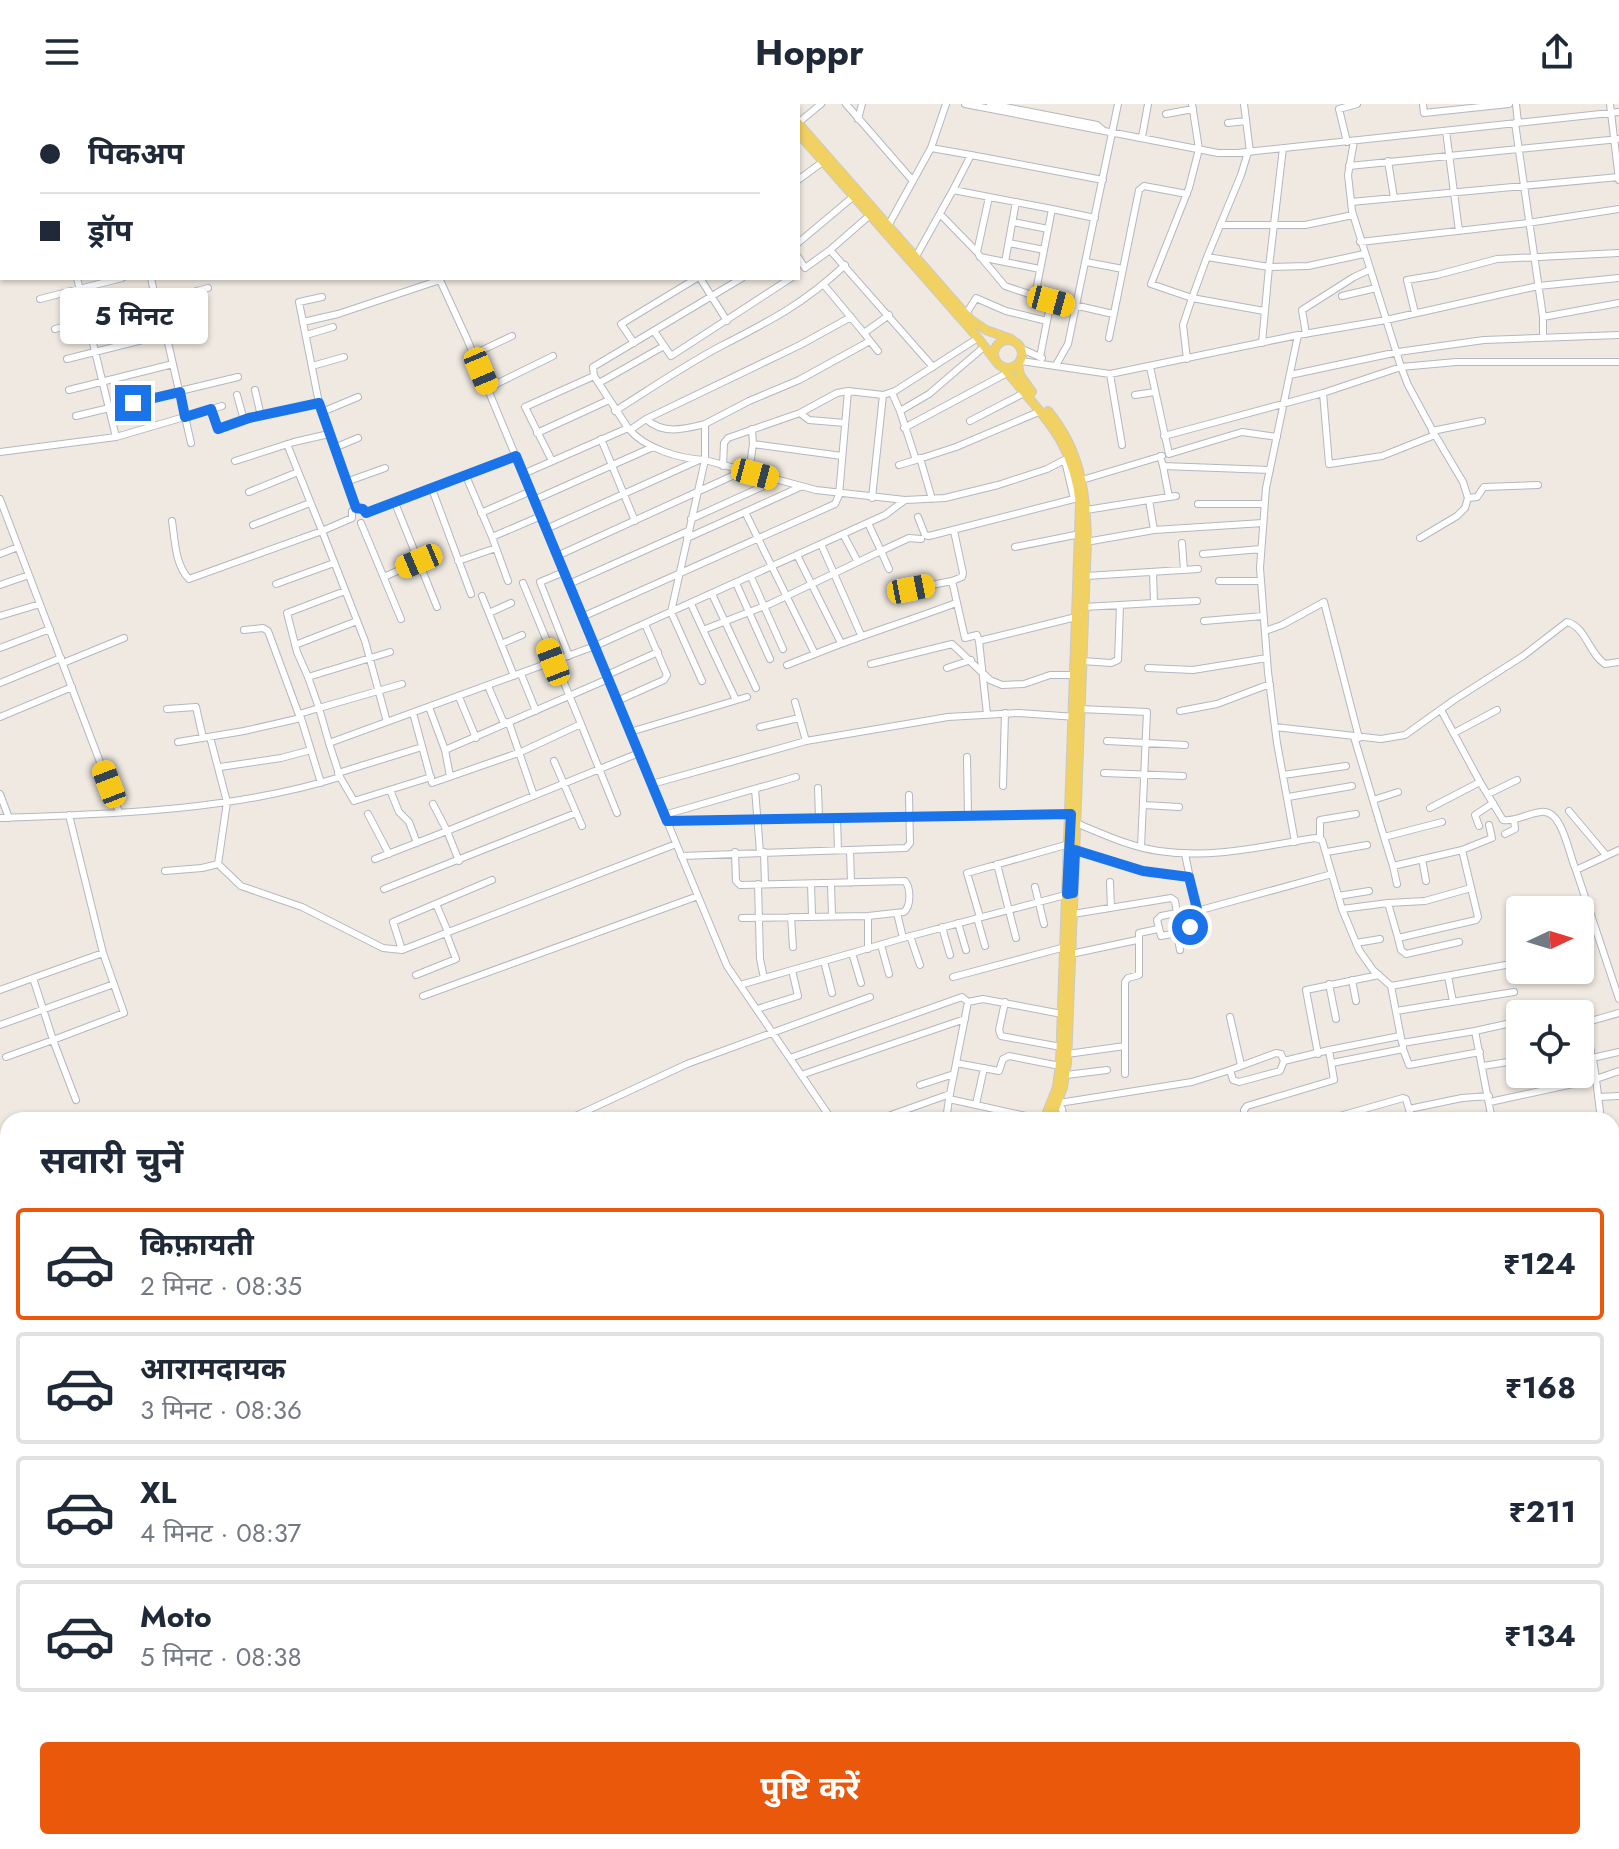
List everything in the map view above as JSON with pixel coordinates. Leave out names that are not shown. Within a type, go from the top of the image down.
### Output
[{"type":"main road","points":[[800,126],[870,215],[966,314],[977,325],[1011,339],[1022,349],[1020,363],[1024,382],[1061,428],[1079,498],[1086,576],[1074,675],[1078,715],[1076,823],[1072,847]]},
{"type":"main road","points":[[800,139],[826,159],[888,226],[1026,392],[1061,439],[1082,480],[1079,498],[1086,510],[1082,539],[1082,661],[1071,814],[1064,1050],[1056,1102],[1049,1112]]},
{"type":"main road","points":[[1003,368],[994,356],[996,347],[1002,340],[1011,339]]},
{"type":"main road","points":[[1003,368],[1020,363]]},
{"type":"main road","points":[[1053,1112],[1066,1075],[1062,1014],[1073,914],[1070,894]]},
{"type":"street","points":[[800,121],[821,104]]},
{"type":"street","points":[[846,104],[913,181]]},
{"type":"street","points":[[858,119],[862,104]]},
{"type":"street","points":[[888,226],[931,148],[946,104]]},
{"type":"street","points":[[965,104],[1028,111]]},
{"type":"street","points":[[990,104],[1218,153],[1615,112]]},
{"type":"street","points":[[1056,365],[1068,344],[1077,307],[1118,104]]},
{"type":"street","points":[[1142,137],[1148,104]]},
{"type":"street","points":[[1187,359],[1183,325],[1249,152],[1244,104]]},
{"type":"street","points":[[1357,104],[1338,106],[1350,141],[1351,202],[1360,242],[1401,367],[1463,482],[1468,498],[1465,508],[1457,516],[1420,538]]},
{"type":"street","points":[[1423,104],[1424,113],[1509,104]]},
{"type":"street","points":[[1516,104],[1518,148],[1543,317],[1543,337]]},
{"type":"street","points":[[1351,202],[1523,184],[1619,178],[1615,112],[1610,104]]},
{"type":"street","points":[[1166,114],[1192,107],[1199,149],[1187,194],[1151,284],[1192,298],[1264,311]]},
{"type":"street","points":[[1228,123],[1246,121]]},
{"type":"street","points":[[1446,131],[1459,231]]},
{"type":"street","points":[[1349,166],[1617,139]]},
{"type":"street","points":[[931,148],[1103,180]]},
{"type":"street","points":[[1262,343],[1283,148]]},
{"type":"street","points":[[914,260],[971,155]]},
{"type":"street","points":[[800,178],[826,159]]},
{"type":"street","points":[[1388,161],[1394,198]]},
{"type":"street","points":[[1109,338],[1141,187],[1187,194]]},
{"type":"street","points":[[953,190],[1095,218]]},
{"type":"street","points":[[800,241],[854,196]]},
{"type":"street","points":[[979,254],[989,197]]},
{"type":"street","points":[[1005,262],[1016,202]]},
{"type":"street","points":[[1035,296],[1052,209]]},
{"type":"street","points":[[1360,242],[1619,209]]},
{"type":"street","points":[[940,214],[1005,286],[1051,301],[1113,314]]},
{"type":"street","points":[[801,270],[830,250],[870,215]]},
{"type":"street","points":[[1220,225],[1321,223],[1353,215]]},
{"type":"street","points":[[1013,222],[1048,229]]},
{"type":"street","points":[[1009,243],[1044,250]]},
{"type":"street","points":[[830,250],[933,367]]},
{"type":"street","points":[[1415,313],[1407,280],[1497,259],[1619,253]]},
{"type":"street","points":[[979,254],[1040,269]]},
{"type":"street","points":[[1207,257],[1269,267],[1308,266],[1364,254]]},
{"type":"street","points":[[1086,262],[1123,269]]},
{"type":"street","points":[[615,411],[720,347],[764,326],[824,285],[845,265]]},
{"type":"street","points":[[1295,842],[1275,727],[1263,616],[1260,581],[1264,504],[1290,375],[1302,334],[1302,310],[1369,270]]},
{"type":"street","points":[[1020,363],[1110,374],[1386,320],[1538,286],[1619,278]]},
{"type":"street","points":[[77,280],[116,437]]},
{"type":"street","points":[[40,299],[116,280]]},
{"type":"street","points":[[151,280],[156,302]]},
{"type":"street","points":[[303,322],[338,314],[437,280]]},
{"type":"street","points":[[440,280],[474,354],[727,966],[826,1112]]},
{"type":"street","points":[[634,343],[621,324],[695,280]]},
{"type":"street","points":[[699,280],[727,321]]},
{"type":"street","points":[[738,280],[593,367],[594,376],[615,411],[629,429],[653,447],[839,495],[905,500],[945,498],[998,485],[1070,458]]},
{"type":"street","points":[[654,331],[671,356],[788,280]]},
{"type":"street","points":[[824,285],[878,351]]},
{"type":"street","points":[[55,329],[208,288]]},
{"type":"street","points":[[1342,296],[1376,288]]},
{"type":"street","points":[[322,297],[299,302],[319,403],[356,508]]},
{"type":"street","points":[[966,314],[976,298],[1006,311],[1047,321]]},
{"type":"street","points":[[1040,357],[1051,301]]},
{"type":"street","points":[[1543,317],[1619,303]]},
{"type":"street","points":[[864,333],[889,315]]},
{"type":"street","points":[[523,474],[629,429],[851,317]]},
{"type":"street","points":[[67,359],[202,325]]},
{"type":"street","points":[[306,335],[333,327]]},
{"type":"street","points":[[166,334],[191,443]]},
{"type":"street","points":[[1290,375],[1398,352],[1484,340],[1619,335]]},
{"type":"street","points":[[474,354],[512,336]]},
{"type":"street","points":[[723,466],[725,439],[800,413],[837,393],[892,393],[978,338]]},
{"type":"street","points":[[646,419],[663,429],[705,424],[799,380],[870,341]]},
{"type":"street","points":[[599,383],[664,346]]},
{"type":"street","points":[[900,411],[929,394],[985,346]]},
{"type":"street","points":[[1022,349],[1056,365]]},
{"type":"street","points":[[488,388],[553,356]]},
{"type":"street","points":[[312,366],[344,357]]},
{"type":"street","points":[[1164,436],[1323,393],[1401,367],[1456,362],[1619,362]]},
{"type":"street","points":[[69,390],[173,364]]},
{"type":"street","points":[[1150,367],[1169,454]]},
{"type":"street","points":[[904,428],[1003,368]]},
{"type":"street","points":[[1110,374],[1122,445]]},
{"type":"street","points":[[552,461],[525,407],[594,376]]},
{"type":"street","points":[[76,416],[238,377]]},
{"type":"street","points":[[255,390],[261,416]]},
{"type":"street","points":[[582,617],[835,504],[839,495],[848,391]]},
{"type":"street","points":[[970,421],[1026,392]]},
{"type":"street","points":[[1135,395],[1155,392]]},
{"type":"street","points":[[892,393],[932,499]]},
{"type":"street","points":[[1323,393],[1329,464],[1382,456],[1434,433],[1482,421]]},
{"type":"street","points":[[237,395],[244,420]]},
{"type":"street","points":[[872,498],[883,395]]},
{"type":"street","points":[[322,412],[358,397]]},
{"type":"street","points":[[537,433],[609,400]]},
{"type":"street","points":[[211,409],[218,429],[319,403]]},
{"type":"street","points":[[0,452],[116,437],[222,406]]},
{"type":"street","points":[[899,465],[969,442],[1041,411]]},
{"type":"street","points":[[800,413],[809,420],[845,423]]},
{"type":"street","points":[[1230,419],[1235,433]]},
{"type":"street","points":[[702,681],[671,612],[697,492],[705,424]]},
{"type":"street","points":[[746,472],[753,444],[752,429]]},
{"type":"street","points":[[1082,480],[1235,433],[1248,431],[1277,437]]},
{"type":"street","points":[[235,461],[329,434]]},
{"type":"street","points":[[334,448],[358,438]]},
{"type":"street","points":[[601,439],[635,521]]},
{"type":"street","points":[[287,444],[357,621],[387,722]]},
{"type":"street","points":[[753,444],[842,456]]},
{"type":"street","points":[[534,500],[653,447]]},
{"type":"street","points":[[366,513],[516,456]]},
{"type":"street","points":[[1086,510],[1172,497],[1160,456]]},
{"type":"street","points":[[546,529],[568,521],[622,492],[702,460]]},
{"type":"street","points":[[1163,466],[1270,470]]},
{"type":"street","points":[[346,482],[385,468]]},
{"type":"street","points":[[249,492],[298,472]]},
{"type":"street","points":[[557,556],[746,472]]},
{"type":"street","points":[[466,476],[508,581]]},
{"type":"street","points":[[691,519],[766,485],[772,479]]},
{"type":"street","points":[[1468,498],[1477,497],[1484,487],[1538,485]]},
{"type":"street","points":[[569,584],[801,486]]},
{"type":"street","points":[[432,489],[471,594]]},
{"type":"street","points":[[481,513],[531,491]]},
{"type":"street","points":[[918,517],[927,536],[1079,498]]},
{"type":"street","points":[[0,499],[119,812]]},
{"type":"street","points":[[329,743],[595,646],[885,515],[905,500]]},
{"type":"street","points":[[1149,500],[1154,530]]},
{"type":"street","points":[[253,525],[310,503]]},
{"type":"street","points":[[395,503],[437,607]]},
{"type":"street","points":[[1198,504],[1264,504]]},
{"type":"street","points":[[356,508],[366,513]]},
{"type":"street","points":[[356,508],[352,511],[352,518],[354,522],[361,523]]},
{"type":"street","points":[[745,512],[815,654]]},
{"type":"street","points":[[361,523],[366,513]]},
{"type":"street","points":[[492,537],[541,516]]},
{"type":"street","points":[[172,521],[178,558],[183,573],[189,579],[352,518]]},
{"type":"street","points":[[0,524],[8,521]]},
{"type":"street","points":[[361,523],[401,619]]},
{"type":"street","points":[[868,523],[889,569]]},
{"type":"street","points":[[1015,547],[1154,530],[1263,523]]},
{"type":"street","points":[[911,589],[962,577],[954,531]]},
{"type":"street","points":[[843,534],[858,562]]},
{"type":"street","points":[[703,630],[765,606],[909,538],[921,539]]},
{"type":"street","points":[[1182,543],[1184,570]]},
{"type":"street","points":[[821,544],[861,635]]},
{"type":"street","points":[[0,554],[18,547]]},
{"type":"street","points":[[458,561],[496,548]]},
{"type":"street","points":[[1203,554],[1261,549]]},
{"type":"street","points":[[797,555],[841,643]]},
{"type":"street","points":[[384,577],[419,561]]},
{"type":"street","points":[[276,584],[334,563]]},
{"type":"street","points":[[1086,576],[1198,569]]},
{"type":"street","points":[[564,572],[540,582],[569,656]]},
{"type":"street","points":[[1153,572],[1154,603]]},
{"type":"street","points":[[0,585],[29,575]]},
{"type":"street","points":[[751,577],[783,649]]},
{"type":"street","points":[[952,581],[965,638],[977,635],[979,641],[987,714]]},
{"type":"street","points":[[1219,581],[1260,581]]},
{"type":"street","points":[[523,583],[617,813]]},
{"type":"street","points":[[736,583],[770,659]]},
{"type":"street","points":[[345,591],[287,613],[339,775],[354,801],[431,777]]},
{"type":"street","points":[[712,594],[756,688]]},
{"type":"street","points":[[482,596],[501,644],[536,711]]},
{"type":"street","points":[[979,641],[1082,612],[1120,605],[1197,601]]},
{"type":"street","points":[[1265,631],[1324,602],[1397,884]]},
{"type":"street","points":[[489,613],[511,603]]},
{"type":"street","points":[[787,665],[861,635],[956,603]]},
{"type":"street","points":[[0,616],[40,604]]},
{"type":"street","points":[[691,604],[736,700]]},
{"type":"street","points":[[1082,661],[1111,663],[1118,660],[1120,605]]},
{"type":"street","points":[[1204,621],[1263,616]]},
{"type":"street","points":[[295,645],[357,621]]},
{"type":"street","points":[[1275,727],[1381,739],[1405,735],[1523,656],[1567,622],[1579,629],[1599,660],[1605,664],[1619,662]]},
{"type":"street","points":[[617,701],[666,678],[667,673],[645,624]]},
{"type":"street","points":[[244,630],[263,628],[268,631],[321,783]]},
{"type":"street","points":[[0,648],[50,629]]},
{"type":"street","points":[[501,644],[522,635]]},
{"type":"street","points":[[0,683],[124,638]]},
{"type":"street","points":[[871,664],[952,644],[984,675],[1009,686],[1046,676],[1074,675]]},
{"type":"street","points":[[308,677],[390,652]]},
{"type":"street","points":[[445,750],[536,711],[658,652]]},
{"type":"street","points":[[1148,668],[1193,670],[1267,658]]},
{"type":"street","points":[[947,668],[971,660]]},
{"type":"street","points":[[178,742],[300,716],[402,684]]},
{"type":"street","points":[[1180,711],[1217,704],[1270,684]]},
{"type":"street","points":[[488,686],[503,721],[509,723],[534,796]]},
{"type":"street","points":[[0,717],[72,687]]},
{"type":"street","points":[[459,697],[476,738]]},
{"type":"street","points":[[630,732],[747,697]]},
{"type":"street","points":[[795,702],[806,741]]},
{"type":"street","points":[[167,709],[196,707],[220,767],[227,802],[218,864]]},
{"type":"street","points":[[429,707],[445,750],[450,776]]},
{"type":"street","points":[[1441,710],[1503,820],[1539,812],[1551,814],[1566,838],[1619,999]]},
{"type":"street","points":[[1454,733],[1497,710]]},
{"type":"street","points":[[652,784],[806,741],[948,717],[1005,713],[1078,715],[1147,712],[1141,847]]},
{"type":"street","points":[[413,713],[432,783],[521,752],[581,724]]},
{"type":"street","points":[[1003,786],[1005,713]]},
{"type":"street","points":[[760,727],[799,718]]},
{"type":"street","points":[[1107,741],[1185,745]]},
{"type":"street","points":[[0,818],[227,802],[321,783],[422,747]]},
{"type":"street","points":[[220,767],[311,750]]},
{"type":"street","points":[[375,859],[639,753]]},
{"type":"street","points":[[967,757],[968,814]]},
{"type":"street","points":[[554,761],[582,826]]},
{"type":"street","points":[[1283,775],[1346,766]]},
{"type":"street","points":[[1104,773],[1183,776]]},
{"type":"street","points":[[666,818],[796,777]]},
{"type":"street","points":[[1488,794],[1517,780]]},
{"type":"street","points":[[1430,808],[1480,782]]},
{"type":"street","points":[[1288,797],[1352,786]]},
{"type":"street","points":[[818,788],[819,818]]},
{"type":"street","points":[[755,789],[762,852],[759,917],[760,959],[764,978]]},
{"type":"street","points":[[390,790],[399,812],[409,822],[417,843]]},
{"type":"street","points":[[1373,800],[1398,792]]},
{"type":"street","points":[[0,794],[9,818]]},
{"type":"street","points":[[681,856],[906,848],[910,843],[909,795]]},
{"type":"street","points":[[1479,826],[1475,815],[1493,803]]},
{"type":"street","points":[[433,804],[459,861]]},
{"type":"street","points":[[1144,805],[1179,807]]},
{"type":"street","points":[[1569,811],[1606,855]]},
{"type":"street","points":[[384,889],[576,813]]},
{"type":"street","points":[[368,814],[389,854]]},
{"type":"street","points":[[666,818],[1071,814]]},
{"type":"street","points":[[1356,814],[1320,820],[1320,839],[1356,943],[1373,970],[1391,986],[1409,1065],[1480,1052]]},
{"type":"street","points":[[6,1057],[124,1013],[103,953],[69,815]]},
{"type":"street","points":[[837,818],[838,850]]},
{"type":"street","points":[[1505,834],[1515,829],[1514,820]]},
{"type":"street","points":[[1384,837],[1442,822]]},
{"type":"street","points":[[1076,823],[1119,841],[1185,854],[1236,852],[1320,839]]},
{"type":"street","points":[[1393,866],[1462,850],[1492,838],[1489,825]]},
{"type":"street","points":[[218,864],[241,886],[302,907],[383,948],[402,950],[676,844]]},
{"type":"street","points":[[1327,852],[1367,845]]},
{"type":"street","points":[[985,946],[967,873],[1072,847],[1143,871],[1189,877]]},
{"type":"street","points":[[850,850],[851,883]]},
{"type":"street","points":[[1398,938],[1476,920],[1479,913],[1462,850]]},
{"type":"street","points":[[1576,870],[1619,850]]},
{"type":"street","points":[[735,852],[737,884],[905,881],[909,886],[908,906],[904,912],[868,916],[742,918]]},
{"type":"street","points":[[1185,854],[1197,911],[1198,923],[1177,933],[1161,936],[1159,916],[1197,911],[1332,874]]},
{"type":"street","points":[[1422,859],[1426,881]]},
{"type":"street","points":[[165,871],[218,864]]},
{"type":"street","points":[[997,864],[1016,938]]},
{"type":"street","points":[[402,950],[393,922],[492,880]]},
{"type":"street","points":[[1110,882],[1111,908]]},
{"type":"street","points":[[811,884],[812,916]]},
{"type":"street","points":[[831,884],[832,916]]},
{"type":"street","points":[[1035,887],[1044,924]]},
{"type":"street","points":[[1342,909],[1425,901],[1471,888]]},
{"type":"street","points":[[1338,896],[1369,891]]},
{"type":"street","points":[[740,985],[1070,894]]},
{"type":"street","points":[[423,996],[698,896]]},
{"type":"street","points":[[1073,914],[1171,898],[1175,901],[1177,913]]},
{"type":"street","points":[[1388,903],[1401,950],[1406,954],[1459,942]]},
{"type":"street","points":[[416,975],[456,959],[436,904]]},
{"type":"street","points":[[897,913],[920,965]]},
{"type":"street","points":[[868,916],[868,949]]},
{"type":"street","points":[[791,917],[793,947]]},
{"type":"street","points":[[958,923],[966,950]]},
{"type":"street","points":[[942,927],[950,955]]},
{"type":"street","points":[[1125,1074],[1125,982],[1139,975],[1137,940],[1140,932],[1158,929]]},
{"type":"street","points":[[1177,933],[1180,950]]},
{"type":"street","points":[[1356,943],[1380,939]]},
{"type":"street","points":[[953,977],[1068,950],[1137,940]]},
{"type":"street","points":[[881,945],[889,974]]},
{"type":"street","points":[[0,990],[103,953]]},
{"type":"street","points":[[852,953],[861,983]]},
{"type":"street","points":[[824,961],[832,993]]},
{"type":"street","points":[[1391,986],[1506,965]]},
{"type":"street","points":[[757,1009],[798,996],[792,970]]},
{"type":"street","points":[[1318,1054],[1305,993],[1308,988],[1379,975]]},
{"type":"street","points":[[1448,976],[1453,1002]]},
{"type":"street","points":[[33,978],[76,1100]]},
{"type":"street","points":[[1352,980],[1356,1001]]},
{"type":"street","points":[[0,1025],[114,984]]},
{"type":"street","points":[[1329,984],[1336,1019]]},
{"type":"street","points":[[1396,1011],[1514,992]]},
{"type":"street","points":[[584,1112],[687,1064],[870,997]]},
{"type":"street","points":[[790,1058],[966,998],[968,1002],[947,1112]]},
{"type":"street","points":[[968,1002],[983,999],[1062,1014]]},
{"type":"street","points":[[1005,1002],[999,1030],[1001,1036],[1064,1050],[1125,1046]]},
{"type":"street","points":[[1594,1020],[1619,1013]]},
{"type":"street","points":[[1230,1017],[1241,1065]]},
{"type":"street","points":[[801,1075],[965,1019]]},
{"type":"street","points":[[1284,1061],[1329,1050],[1402,1043],[1506,1024]]},
{"type":"street","points":[[1475,1031],[1491,1112]]},
{"type":"street","points":[[1332,1063],[1402,1043]]},
{"type":"street","points":[[1244,1112],[1247,1106],[1331,1082],[1334,1077],[1329,1050]]},
{"type":"street","points":[[1060,1112],[1056,1102],[1192,1082],[1279,1052],[1284,1061]]},
{"type":"street","points":[[1594,1055],[1619,1052]]},
{"type":"street","points":[[956,1063],[999,1071],[1007,1056],[1060,1066]]},
{"type":"street","points":[[1230,1070],[1233,1080],[1239,1082],[1280,1071],[1284,1061]]},
{"type":"street","points":[[1483,1066],[1506,1062]]},
{"type":"street","points":[[1594,1067],[1600,1112]]},
{"type":"street","points":[[976,1104],[984,1068]]},
{"type":"street","points":[[1066,1075],[1107,1070]]},
{"type":"street","points":[[1409,1109],[1462,1098],[1490,1099],[1596,1079],[1619,1071]]},
{"type":"street","points":[[920,1085],[954,1074]]},
{"type":"street","points":[[1598,1097],[1619,1096]]},
{"type":"street","points":[[902,1112],[950,1097],[1010,1112]]},
{"type":"street","points":[[1354,1112],[1403,1098],[1410,1112]]},
{"type":"route","points":[[133,403],[180,392],[185,417],[211,409],[218,429],[249,418],[319,403],[356,508],[366,513],[516,456],[667,821],[1071,814],[1067,894],[1073,893],[1075,850],[1143,871],[1189,877],[1199,917],[1198,923],[1190,927]]}]
